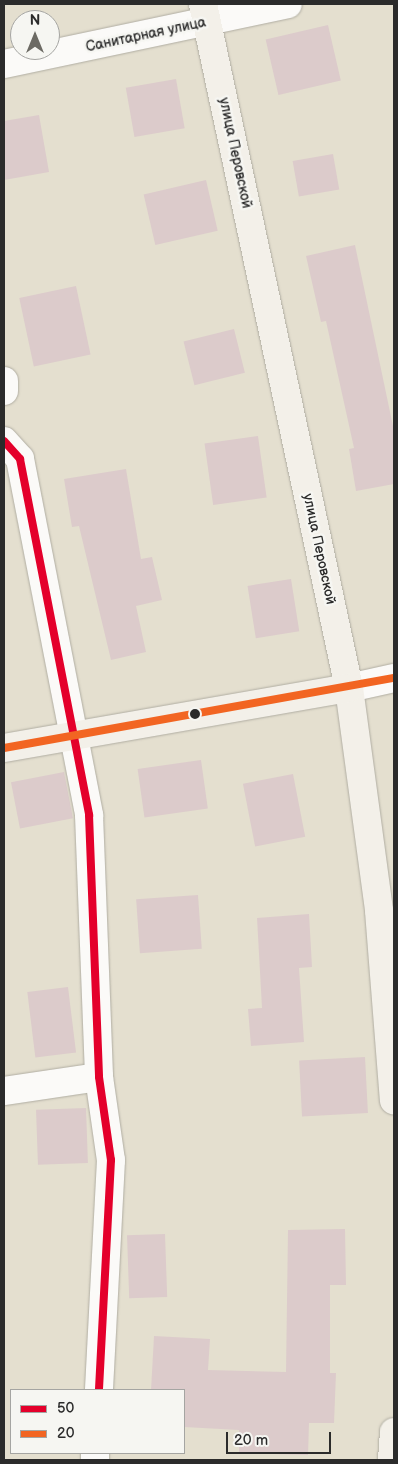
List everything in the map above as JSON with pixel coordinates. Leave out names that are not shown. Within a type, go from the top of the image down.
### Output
[{"type":"main road","name":"улица Перовской","points":[[205,13],[349,688],[379,911],[394,1100]]},
{"type":"main road","points":[[4,748],[349,688]]},
{"type":"main road","points":[[392,1460],[394,1432]]},
{"type":"street","name":"Санитарная улица","points":[[4,64],[205,13],[288,4]]},
{"type":"street","points":[[4,381],[4,391]]},
{"type":"street","points":[[4,441],[20,459],[76,735],[89,815],[99,1077],[111,1160],[99,1389]]},
{"type":"street","points":[[349,688],[394,678]]},
{"type":"street","points":[[4,1091],[99,1077]]},
{"type":"building","points":[[328,25],[341,81],[278,95],[266,39]]},
{"type":"building","points":[[176,79],[185,128],[134,137],[126,88]]},
{"type":"building","points":[[39,115],[49,172],[4,180],[4,121]]},
{"type":"building","points":[[333,154],[339,189],[299,197],[293,161]]},
{"type":"building","points":[[206,180],[218,231],[155,245],[144,194]]},
{"type":"building","points":[[355,245],[394,431],[394,484],[356,491],[349,449],[354,448],[326,321],[321,322],[306,256]]},
{"type":"building","points":[[76,286],[91,354],[34,367],[19,298]]},
{"type":"building","points":[[234,329],[245,373],[194,385],[184,342]]},
{"type":"building","points":[[258,436],[267,497],[213,505],[205,444]]},
{"type":"building","points":[[126,469],[141,559],[152,557],[162,600],[136,606],[146,652],[111,660],[79,526],[72,527],[64,479]]},
{"type":"building","points":[[291,579],[299,631],[256,638],[248,586]]},
{"type":"building","points":[[201,760],[208,809],[144,817],[138,769]]},
{"type":"building","points":[[64,772],[73,818],[20,828],[11,782]]},
{"type":"building","points":[[293,774],[305,837],[255,847],[243,784]]},
{"type":"building","points":[[198,895],[202,949],[140,953],[136,899]]},
{"type":"building","points":[[309,914],[312,967],[299,968],[304,1042],[251,1046],[248,1009],[262,1008],[257,918]]},
{"type":"building","points":[[68,987],[76,1053],[35,1058],[27,992]]},
{"type":"building","points":[[365,1057],[368,1113],[302,1116],[299,1060]]},
{"type":"building","points":[[86,1108],[88,1163],[38,1165],[36,1110]]},
{"type":"building","points":[[345,1229],[346,1285],[330,1285],[330,1373],[336,1373],[334,1423],[309,1423],[308,1455],[239,1453],[239,1430],[185,1427],[185,1389],[151,1389],[154,1336],[210,1339],[208,1370],[286,1372],[288,1230]]},
{"type":"building","points":[[165,1234],[167,1297],[129,1298],[127,1235]]},
{"type":"transit line","name":"50","points":[[4,441],[20,459],[89,815],[99,1077],[111,1160],[99,1389]]},
{"type":"transit line","name":"20","points":[[4,748],[394,678]]}]
